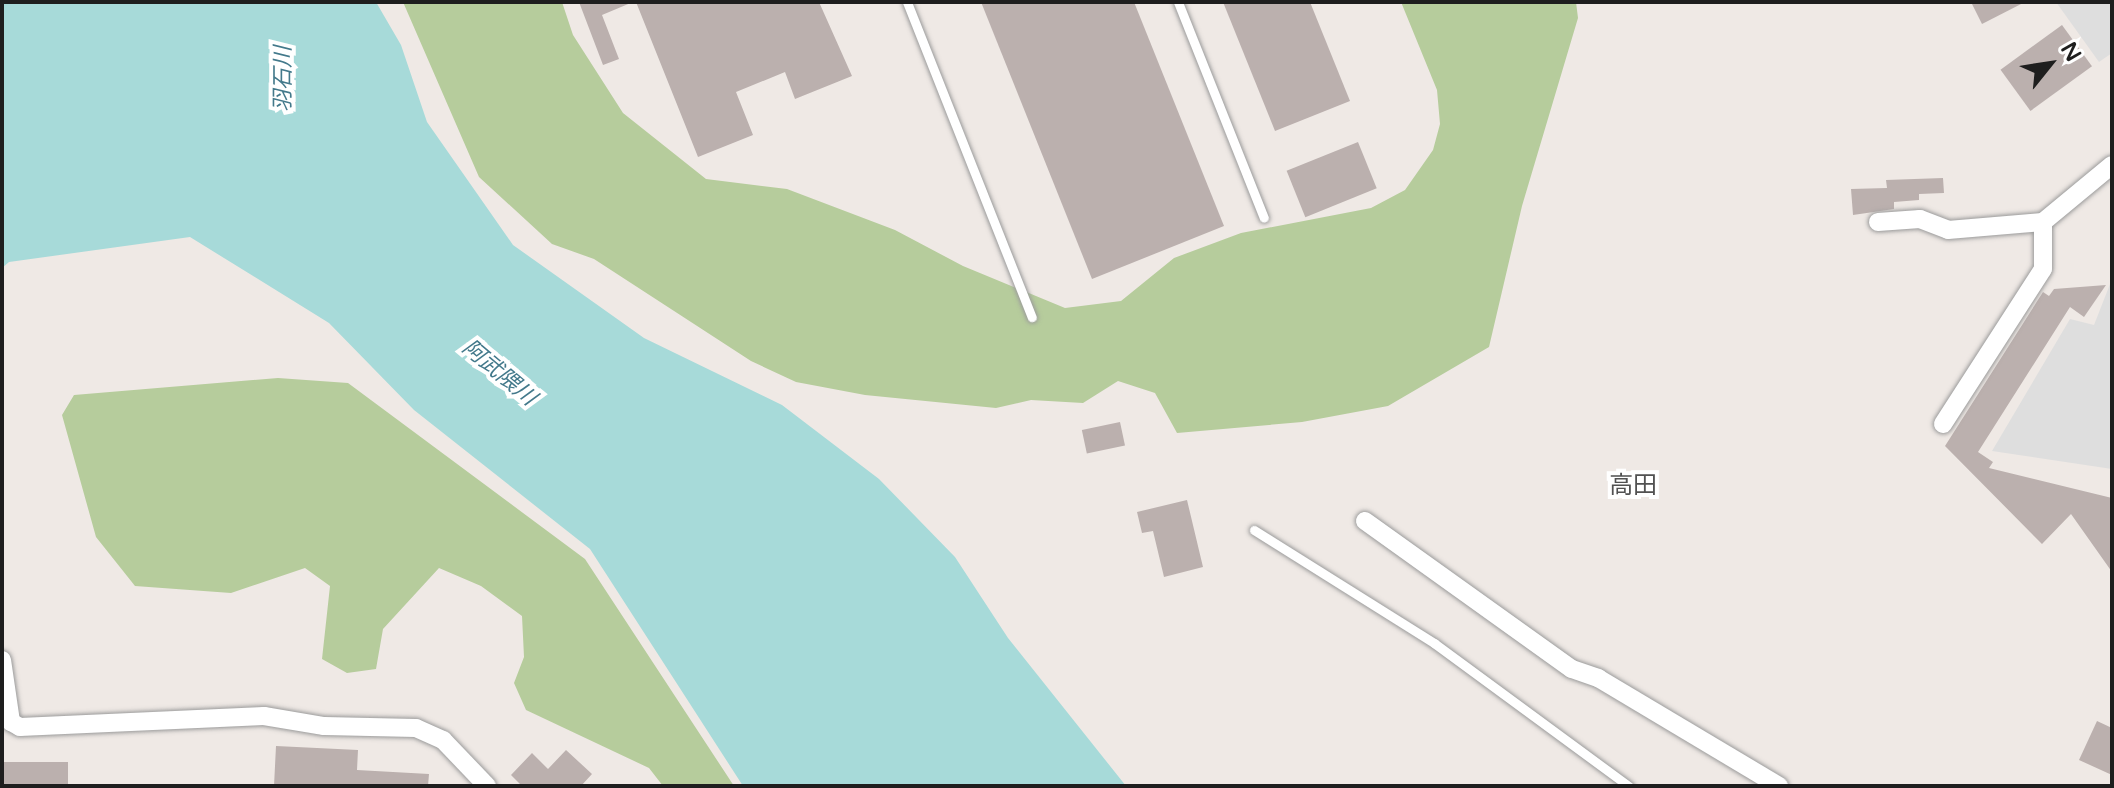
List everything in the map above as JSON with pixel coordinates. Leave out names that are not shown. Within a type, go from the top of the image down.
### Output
[{"type":"street","points":[[1878,222],[1920,219],[1948,230],[2043,222],[2109,174]]},
{"type":"street","points":[[1943,424],[2043,269],[2043,222]]},
{"type":"street","points":[[1365,521],[1572,669],[1598,678],[1721,756],[1779,786]]},
{"type":"street","points":[[2,660],[11,722],[20,727],[264,716],[324,726],[416,728],[443,740],[487,786]]},
{"type":"lane","points":[[907,2],[1032,317]]},
{"type":"lane","points":[[1178,2],[1264,218]]},
{"type":"lane","points":[[1254,530],[1410,626],[1629,786]]},
{"type":"green space","points":[[403,2],[562,2],[573,35],[623,113],[706,179],[787,189],[895,230],[963,266],[1065,308],[1121,301],[1174,258],[1241,233],[1371,208],[1405,190],[1433,150],[1440,124],[1437,90],[1401,2],[1576,2],[1578,18],[1522,206],[1489,347],[1388,406],[1302,422],[1177,433],[1155,393],[1118,381],[1083,403],[1031,400],[996,408],[865,395],[796,382],[751,361],[594,259],[552,244],[479,177]]},
{"type":"green space","points":[[278,378],[348,383],[585,559],[734,786],[663,786],[649,768],[526,710],[514,683],[524,657],[522,616],[481,586],[439,568],[383,629],[376,669],[347,673],[322,659],[330,586],[305,568],[231,593],[135,586],[96,537],[62,415],[74,395]]},
{"type":"shaded area","points":[[2056,2],[2112,2],[2112,53],[2099,62]]},
{"type":"shaded area","points":[[2112,279],[2112,469],[1992,451],[2070,319],[2094,325]]},
{"type":"water","points":[[2,2],[376,2],[401,45],[427,122],[513,245],[644,338],[782,405],[879,479],[955,557],[1008,638],[1126,786],[743,786],[590,549],[414,410],[329,323],[190,237],[9,262],[2,268]]},
{"type":"building","points":[[579,2],[633,2],[602,15],[619,59],[603,65]]},
{"type":"building","points":[[636,2],[819,2],[852,76],[795,99],[785,72],[736,92],[753,135],[698,157]]},
{"type":"building","points":[[981,2],[1134,2],[1224,226],[1092,279]]},
{"type":"building","points":[[1223,2],[1310,2],[1350,101],[1275,131]]},
{"type":"building","points":[[1971,2],[2025,2],[1982,24]]},
{"type":"building","points":[[2062,25],[2092,66],[2030,111],[2001,70]]},
{"type":"building","points":[[1358,142],[1377,188],[1305,217],[1287,171]]},
{"type":"building","points":[[1943,178],[1944,193],[1919,194],[1919,200],[1894,202],[1894,209],[1853,215],[1851,189],[1887,188],[1886,180]]},
{"type":"building","points":[[2106,285],[2084,317],[2070,307],[1978,452],[1993,462],[1989,468],[2112,498],[2112,572],[2071,514],[2042,544],[1945,446],[2043,292],[2049,296],[2054,289]]},
{"type":"building","points":[[1120,422],[1125,445],[1087,454],[1082,430]]},
{"type":"building","points":[[1187,500],[1203,567],[1164,577],[1153,531],[1142,533],[1137,512]]},
{"type":"building","points":[[2097,721],[2112,728],[2112,775],[2079,760]]},
{"type":"building","points":[[276,746],[358,750],[357,770],[429,774],[428,786],[274,786]]},
{"type":"building","points":[[566,750],[592,774],[581,786],[522,786],[511,775],[532,753],[548,769]]},
{"type":"building","points":[[4,762],[68,762],[68,786],[4,786]]},
{"type":"district","name":"高田","points":[[1633,486]]},
{"type":"water label","name":"羽石川","points":[[284,79]]},
{"type":"water label","name":"阿武隈川","points":[[499,373]]}]
